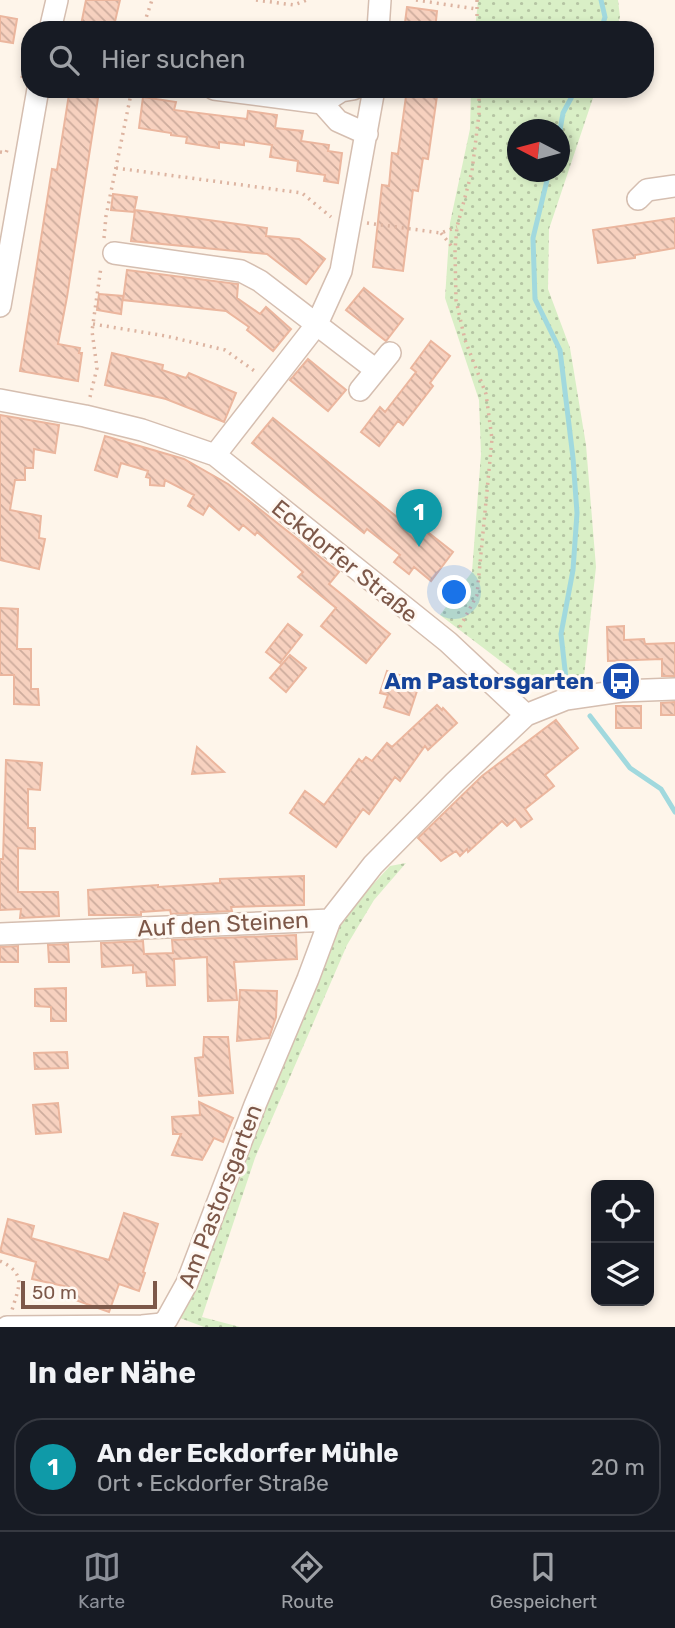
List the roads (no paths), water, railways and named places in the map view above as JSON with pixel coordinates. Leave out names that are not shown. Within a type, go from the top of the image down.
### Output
[{"type":"street","points":[[52,21],[57,0]]},
{"type":"street","points":[[379,21],[380,0]]},
{"type":"street","points":[[0,306],[28,98]]},
{"type":"street","points":[[284,98],[322,103],[330,98]]},
{"type":"street","points":[[215,455],[317,324],[341,271],[373,98]]},
{"type":"street","points":[[322,103],[338,121],[367,134]]},
{"type":"street","points":[[638,199],[647,190],[675,186]]},
{"type":"street","points":[[114,253],[240,271],[260,281],[376,370]]},
{"type":"street","points":[[360,390],[390,353]]},
{"type":"street","name":"Eckdorfer Straße","points":[[0,400],[142,430],[215,455],[448,642],[526,715]]},
{"type":"street","points":[[526,715],[566,699],[621,691],[675,689]]},
{"type":"street","name":"Auf den Steinen","points":[[0,934],[330,920],[373,865],[526,715]]},
{"type":"street","name":"Am Pastorsgarten","points":[[7,1326],[142,1326],[162,1324],[167,1319],[187,1283],[330,920]]},
{"type":"waterway","points":[[601,0],[604,21]]},
{"type":"waterway","points":[[562,119],[571,98]]},
{"type":"waterway","points":[[547,182],[533,238],[535,299],[560,350],[577,513],[573,570],[561,634],[566,679]]},
{"type":"waterway","points":[[590,716],[630,768],[661,789],[675,812]]},
{"type":"place","name":"An der Eckdorfer Mühle","points":[[419,547]]},
{"type":"place","name":"Am Pastorsgarten","points":[[621,681]]}]
